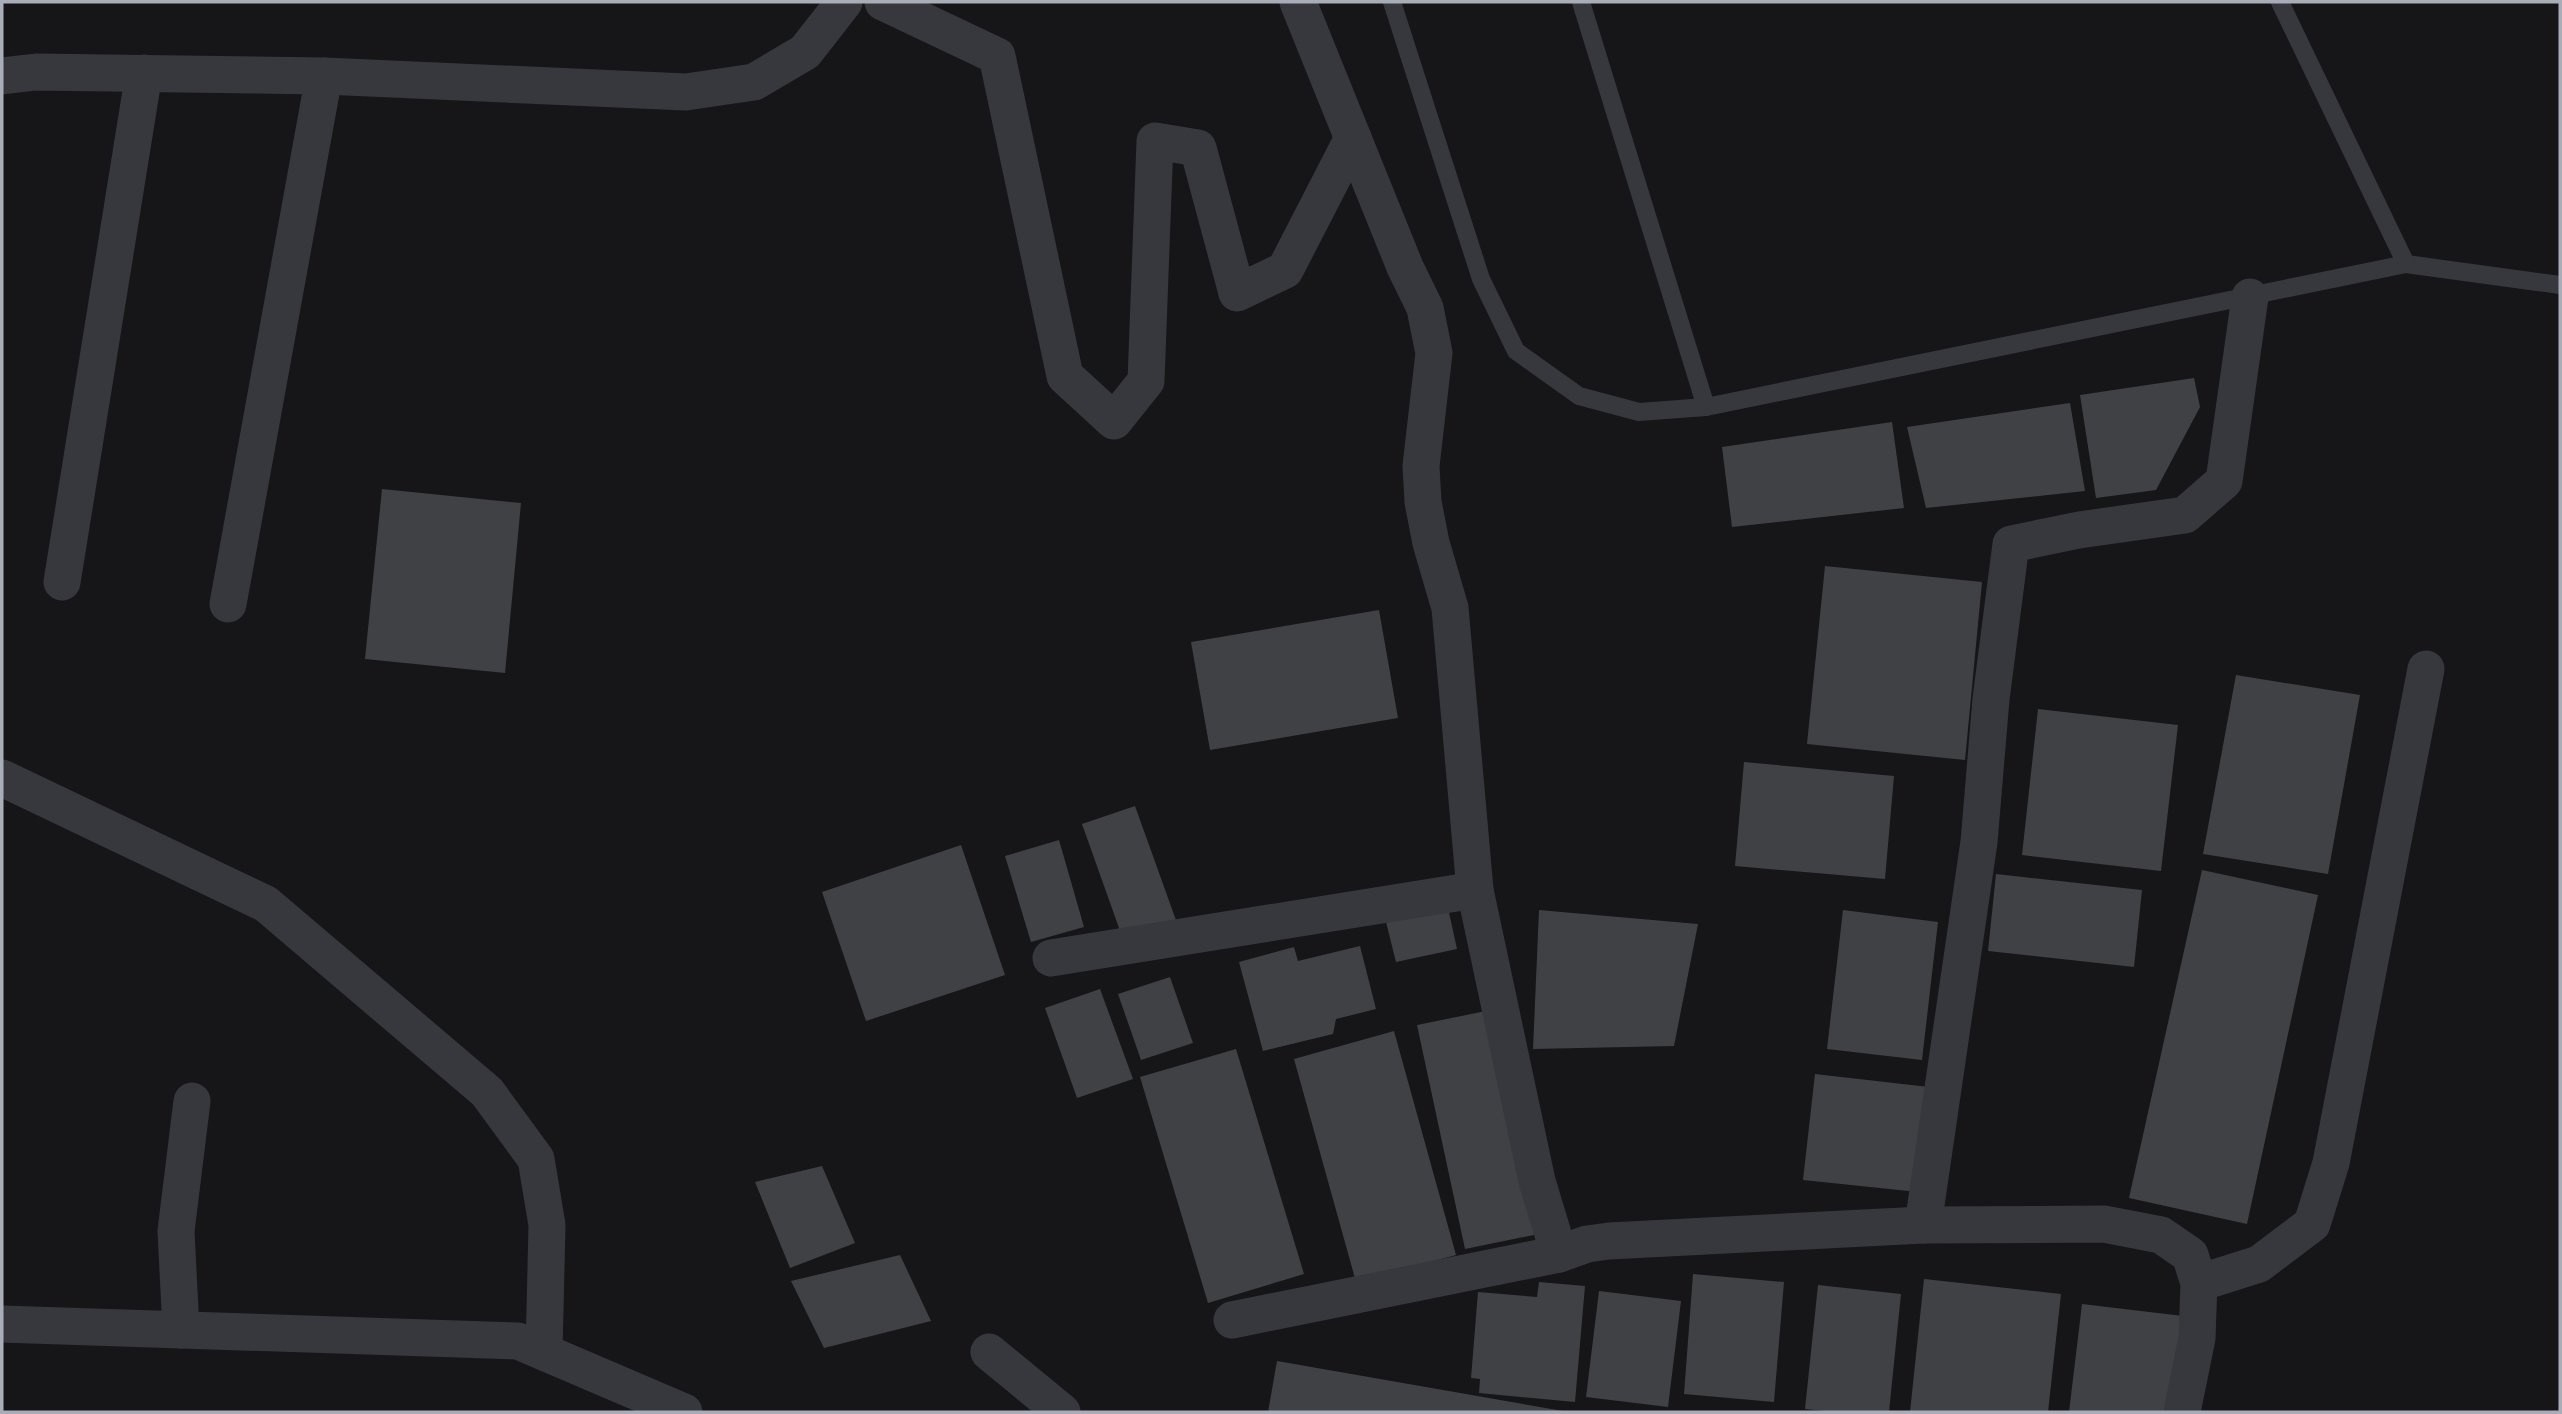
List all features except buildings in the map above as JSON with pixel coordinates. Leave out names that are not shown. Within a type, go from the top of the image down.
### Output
[{"type":"street","points":[[2,76],[36,72],[324,76],[686,92],[754,82],[805,52],[844,2]]},
{"type":"street","points":[[883,2],[997,56],[1065,376],[1114,421],[1146,381],[1155,141],[1198,148],[1237,293],[1285,270],[1353,138]]},
{"type":"street","points":[[1298,2],[1405,267],[1426,308],[1434,353],[1421,466],[1423,502],[1431,543],[1450,608],[1475,890],[1537,1181],[1559,1254]]},
{"type":"street","points":[[62,582],[144,73]]},
{"type":"street","points":[[228,604],[324,76]]},
{"type":"street","points":[[1923,1225],[1979,842],[1991,699],[2011,544],[2079,530],[2185,515],[2224,481],[2250,297]]},
{"type":"street","points":[[2199,1283],[2259,1264],[2312,1224],[2331,1163],[2426,669]]},
{"type":"street","points":[[2,778],[266,904],[487,1093],[536,1159],[547,1225],[544,1352]]},
{"type":"street","points":[[1051,958],[1475,890]]},
{"type":"street","points":[[181,1330],[176,1231],[192,1101]]},
{"type":"street","points":[[1232,1320],[1559,1254],[1587,1244],[1609,1241],[1923,1225],[2104,1224],[2161,1235],[2190,1255],[2199,1283],[2197,1338],[2182,1412]]},
{"type":"street","points":[[2,1324],[518,1341],[684,1412]]},
{"type":"street","points":[[989,1352],[1062,1412]]},
{"type":"lane","points":[[1392,2],[1481,279],[1516,351],[1579,396],[1639,412],[1706,407],[2406,264],[2560,285]]},
{"type":"lane","points":[[1581,2],[1706,407]]},
{"type":"lane","points":[[2280,2],[2406,264]]}]
